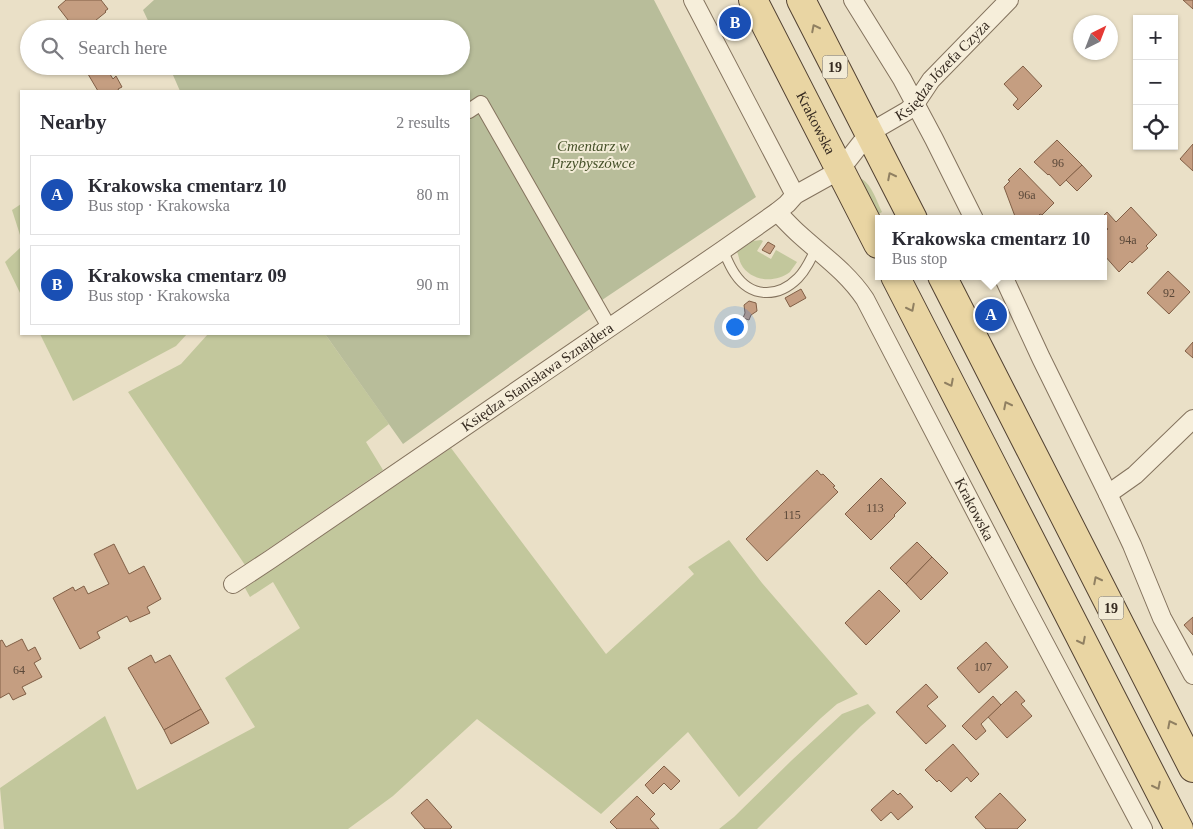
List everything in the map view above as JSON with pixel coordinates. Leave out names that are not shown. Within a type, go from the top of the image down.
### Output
[{"type":"main road","name":"Krakowska","points":[[753,0],[875,238]]},
{"type":"main road","name":"19","points":[[801,0],[911,215]]},
{"type":"main road","points":[[897,280],[1179,829]]},
{"type":"main road","name":"19","points":[[944,280],[1193,768]]},
{"type":"street","points":[[693,0],[795,195]]},
{"type":"street","points":[[852,0],[902,79],[972,215]]},
{"type":"street","name":"Księdza Józefa Czyża","points":[[869,133],[907,111],[915,104],[931,80],[1009,0]]},
{"type":"street","points":[[470,111],[481,103],[610,327]]},
{"type":"street","points":[[840,170],[869,133]]},
{"type":"street","name":"Księdza Stanisława Sznajdera","points":[[232,584],[723,250],[777,212],[795,195],[840,170]]},
{"type":"street","name":"Krakowska","points":[[777,212],[798,233],[845,273],[857,287],[1143,829]]},
{"type":"street","points":[[1005,280],[1132,545],[1162,618],[1193,675]]},
{"type":"street","points":[[1108,494],[1135,476],[1193,419]]},
{"type":"lane","points":[[723,250],[735,274],[749,288],[756,292],[766,293],[780,290],[790,285],[799,277],[807,267],[816,248]]},
{"type":"green space","name":"Cmentarz w Przybyszówce","points":[[154,0],[654,0],[756,197],[605,298],[403,444],[326,335],[470,335],[470,90],[180,90],[173,75],[470,75],[470,20],[148,20],[143,10]]},
{"type":"green space","points":[[862,179],[871,189],[882,212],[877,215],[861,181]]},
{"type":"green space","points":[[20,205],[20,235],[12,210]]},
{"type":"green space","points":[[753,241],[763,241],[757,251],[771,259],[776,250],[797,262],[790,272],[777,278],[763,279],[745,270],[737,252]]},
{"type":"green space","points":[[20,248],[20,293],[5,262]]},
{"type":"green space","points":[[40,335],[186,335],[176,346],[73,401]]},
{"type":"green space","points":[[207,335],[326,335],[389,424],[366,442],[383,470],[245,565],[128,392],[181,364]]},
{"type":"green space","points":[[451,448],[606,654],[694,574],[688,567],[729,540],[762,583],[858,694],[837,704],[739,797],[688,732],[601,814],[477,719],[393,796],[348,829],[4,829],[0,788],[105,716],[137,790],[255,727],[225,678],[300,628],[273,582],[250,597],[245,588]]},
{"type":"green space","points":[[868,704],[876,713],[757,829],[719,829],[842,714]]},
{"type":"building","points":[[66,0],[101,0],[108,9],[96,20],[68,20],[58,7]]},
{"type":"building","points":[[1183,0],[1193,0],[1193,9]]},
{"type":"building","points":[[1023,66],[1042,86],[1018,110],[1013,105],[1018,99],[1004,84]]},
{"type":"building","points":[[89,75],[110,75],[113,79],[116,76],[122,87],[118,90],[97,90]]},
{"type":"building","points":[[1057,140],[1082,165],[1060,186],[1034,162]]},
{"type":"building","points":[[1193,144],[1193,171],[1180,159]]},
{"type":"building","points":[[1082,165],[1092,176],[1077,191],[1066,180]]},
{"type":"building","points":[[1020,168],[1054,203],[1042,215],[1014,215],[1004,187],[1010,181],[1008,180]]},
{"type":"building","points":[[1131,207],[1157,235],[1146,246],[1148,248],[1119,272],[1107,258],[1108,229],[1107,215],[1104,215],[1107,212],[1116,222]]},
{"type":"building","points":[[768,242],[775,246],[770,254],[762,250]]},
{"type":"building","points":[[1168,271],[1190,292],[1169,314],[1147,293]]},
{"type":"building","points":[[801,289],[806,298],[790,307],[785,298]]},
{"type":"building","points":[[749,301],[756,303],[757,311],[751,315],[749,320],[743,318],[745,313],[744,305]]},
{"type":"building","points":[[1193,342],[1193,358],[1185,351]]},
{"type":"building","points":[[817,470],[835,486],[833,487],[838,492],[767,561],[746,539]]},
{"type":"building","points":[[881,478],[906,503],[871,540],[845,514]]},
{"type":"building","points":[[917,542],[932,557],[906,584],[890,568]]},
{"type":"building","points":[[114,544],[129,574],[144,566],[161,599],[147,607],[150,613],[130,622],[127,616],[97,632],[100,638],[80,649],[53,598],[73,587],[75,591],[84,586],[88,594],[109,584],[94,554]]},
{"type":"building","points":[[932,557],[948,573],[921,600],[906,584]]},
{"type":"building","points":[[879,590],[900,611],[866,645],[845,623]]},
{"type":"building","points":[[1193,617],[1193,635],[1184,625]]},
{"type":"building","points":[[22,639],[28,651],[35,647],[41,659],[34,663],[42,677],[22,687],[26,694],[13,700],[9,693],[0,698],[0,641],[2,640],[6,647]]},
{"type":"building","points":[[986,642],[1008,667],[979,693],[957,668]]},
{"type":"building","points":[[151,655],[155,663],[170,655],[201,709],[164,730],[128,668]]},
{"type":"building","points":[[926,684],[938,697],[927,706],[946,726],[926,744],[896,712]]},
{"type":"building","points":[[1016,691],[1025,701],[1021,704],[1032,716],[1007,738],[988,717]]},
{"type":"building","points":[[993,696],[1001,705],[981,724],[986,731],[976,740],[962,726]]},
{"type":"building","points":[[201,709],[209,723],[171,744],[164,730]]},
{"type":"building","points":[[953,744],[979,774],[971,782],[967,777],[951,792],[925,770]]},
{"type":"building","points":[[664,766],[680,781],[671,790],[664,783],[653,794],[645,785]]},
{"type":"building","points":[[893,790],[898,795],[900,793],[913,807],[898,820],[891,812],[881,821],[871,810]]},
{"type":"building","points":[[1000,793],[1026,820],[1017,829],[986,829],[975,817]]},
{"type":"building","points":[[637,796],[655,814],[650,819],[659,829],[617,829],[610,822]]},
{"type":"building","points":[[427,799],[452,827],[450,829],[425,829],[411,813]]},
{"type":"place","name":"Krakowska cmentarz 09","points":[[735,23]]},
{"type":"place","name":"Krakowska cmentarz 10","points":[[991,315]]}]
